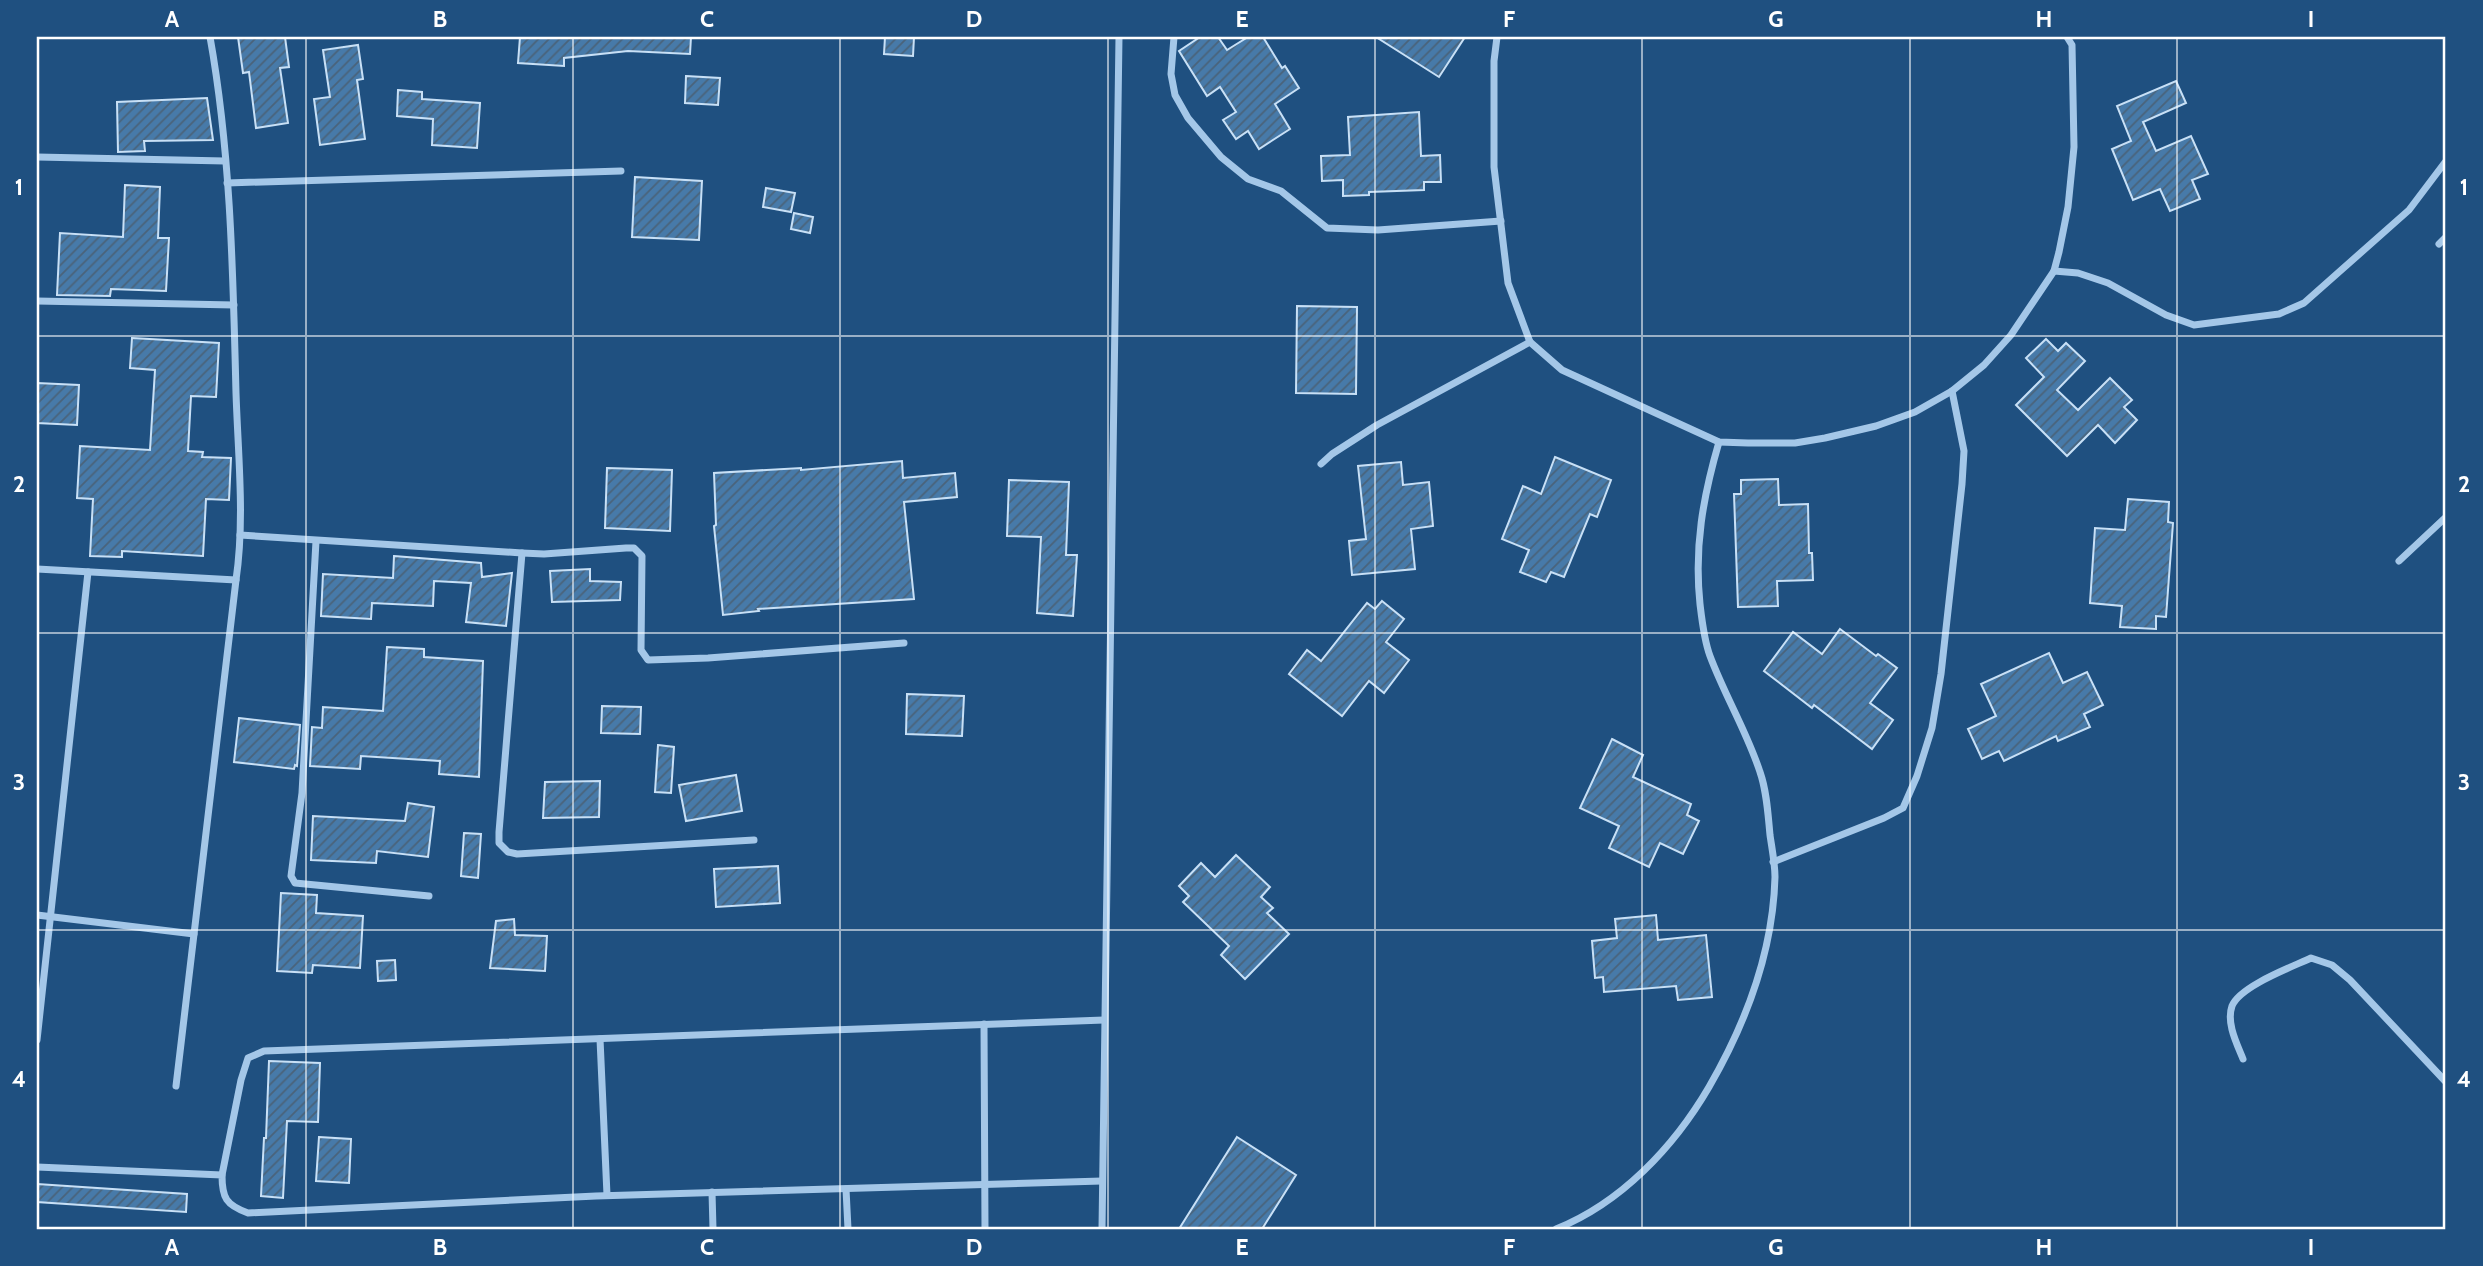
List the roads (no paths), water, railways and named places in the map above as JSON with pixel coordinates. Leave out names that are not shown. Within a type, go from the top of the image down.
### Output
[{"type":"street","points":[[176,1086],[240,535],[234,305],[227,183],[217,72],[211,37]]},
{"type":"street","points":[[1102,1229],[1119,37]]},
{"type":"street","points":[[1174,37],[1171,74],[1175,95],[1188,118],[1221,157],[1248,179],[1281,191],[1327,228],[1378,230],[1500,221]]},
{"type":"street","points":[[1497,37],[1494,61],[1493,167],[1508,283],[1530,342],[1562,370],[1719,442],[1795,443],[1876,426],[1915,412],[1952,391],[1984,365],[2011,335],[2054,271],[2068,207],[2074,146],[2071,45],[2067,37]]},
{"type":"street","points":[[2071,45],[2075,37]]},
{"type":"street","points":[[37,157],[225,161]]},
{"type":"street","points":[[2054,271],[2078,273],[2108,283],[2166,315],[2194,325],[2279,314],[2304,303],[2409,210],[2446,161]]},
{"type":"street","points":[[227,183],[621,171]]},
{"type":"street","points":[[2439,244],[2446,237]]},
{"type":"street","points":[[37,301],[234,305]]},
{"type":"street","points":[[1321,464],[1377,425],[1530,342]]},
{"type":"street","points":[[1773,862],[1884,818],[1902,808],[1917,776],[1932,728],[1941,674],[1962,484],[1964,451],[1952,391]]},
{"type":"street","points":[[1556,1229],[1575,1222],[1618,1194],[1668,1146],[1691,1117],[1728,1053],[1759,981],[1769,934],[1775,877],[1761,775],[1744,729],[1709,653],[1701,617],[1696,572],[1699,528],[1706,488],[1719,442]]},
{"type":"street","points":[[2399,561],[2446,517]]},
{"type":"street","points":[[240,535],[522,554],[626,548],[639,551],[642,556],[641,650],[648,660],[904,643]]},
{"type":"street","points":[[316,541],[302,793],[291,877],[295,883],[429,896]]},
{"type":"street","points":[[522,554],[499,844],[508,852],[517,854],[754,840]]},
{"type":"street","points":[[37,569],[236,580]]},
{"type":"street","points":[[37,1040],[88,572]]},
{"type":"street","points":[[37,915],[194,934]]},
{"type":"street","points":[[2243,1059],[2231,1024],[2232,1007],[2240,994],[2311,958],[2332,965],[2350,980],[2446,1082]]},
{"type":"street","points":[[1102,1181],[607,1195],[248,1213],[237,1209],[222,1193],[222,1175],[241,1080],[248,1058],[264,1051],[1104,1020]]},
{"type":"street","points":[[984,1024],[985,1229]]},
{"type":"street","points":[[600,1039],[607,1195]]},
{"type":"street","points":[[37,1167],[222,1175]]},
{"type":"street","points":[[846,1189],[848,1229]]},
{"type":"street","points":[[712,1192],[713,1229]]}]
